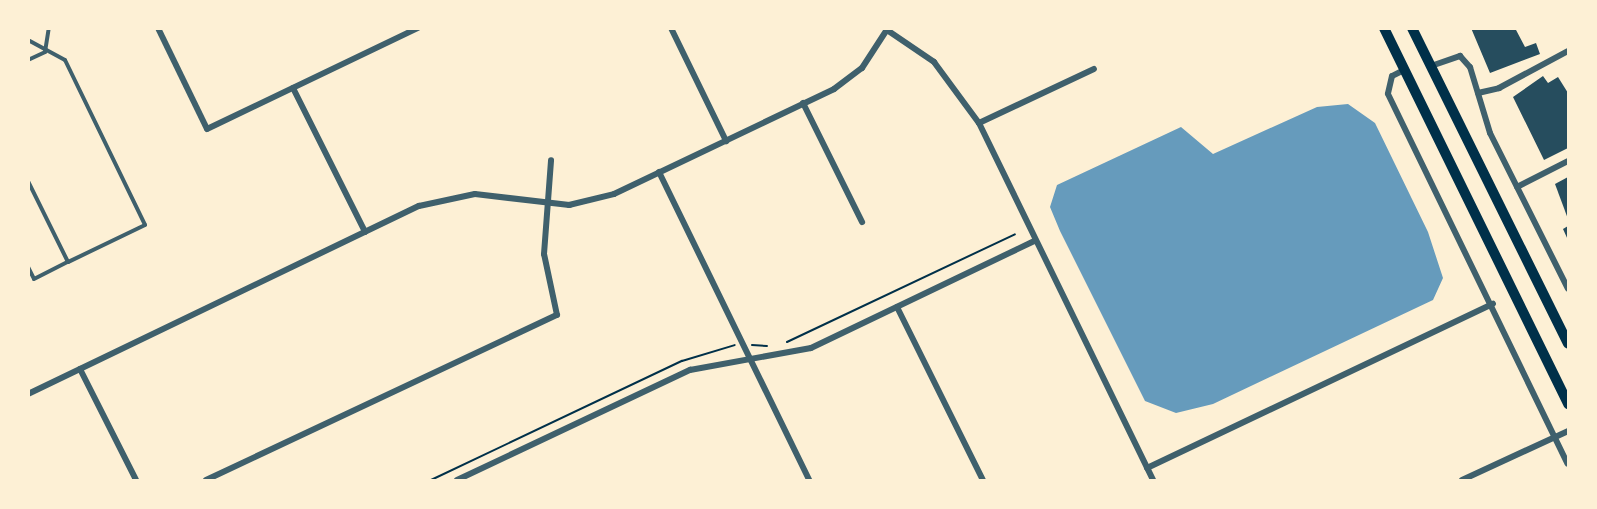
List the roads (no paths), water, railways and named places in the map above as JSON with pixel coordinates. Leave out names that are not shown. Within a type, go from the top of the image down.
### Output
[{"type":"main road","points":[[1384,28],[1569,404]]},
{"type":"main road","points":[[1412,28],[1569,344]]},
{"type":"street","points":[[158,28],[207,129],[418,28]]},
{"type":"street","points":[[671,28],[726,141]]},
{"type":"street","points":[[28,394],[365,232],[447,197],[475,194],[548,204],[591,202],[726,141],[803,103],[862,68],[888,29],[934,62],[979,123],[1034,241],[1153,480]]},
{"type":"street","points":[[1478,93],[1566,53],[1569,62]]},
{"type":"street","points":[[1431,66],[1460,56],[1470,67],[1478,93],[1517,187],[1569,288]]},
{"type":"street","points":[[979,123],[1094,69]]},
{"type":"street","points":[[1404,70],[1392,76],[1388,94],[1493,304],[1569,464]]},
{"type":"street","points":[[293,88],[365,232]]},
{"type":"street","points":[[803,103],[862,222]]},
{"type":"street","points":[[206,480],[557,315],[545,276],[551,160]]},
{"type":"street","points":[[1517,187],[1569,161]]},
{"type":"street","points":[[659,172],[749,360],[810,480]]},
{"type":"street","points":[[457,480],[690,370],[811,348],[1034,241]]},
{"type":"street","points":[[1147,468],[1493,304]]},
{"type":"street","points":[[897,307],[982,480]]},
{"type":"street","points":[[80,369],[136,480]]},
{"type":"street","points":[[1462,480],[1569,431]]},
{"type":"street","points":[[1479,472],[1483,480]]},
{"type":"lane","points":[[45,52],[49,28]]},
{"type":"lane","points":[[28,40],[45,52],[65,60],[145,225],[34,279],[28,267]]},
{"type":"lane","points":[[28,60],[45,52]]},
{"type":"lane","points":[[28,181],[68,262]]},
{"type":"water","points":[[1348,104],[1375,123],[1428,232],[1443,278],[1433,300],[1213,404],[1176,413],[1145,401],[1050,207],[1057,185],[1181,127],[1213,154],[1317,107]]}]
